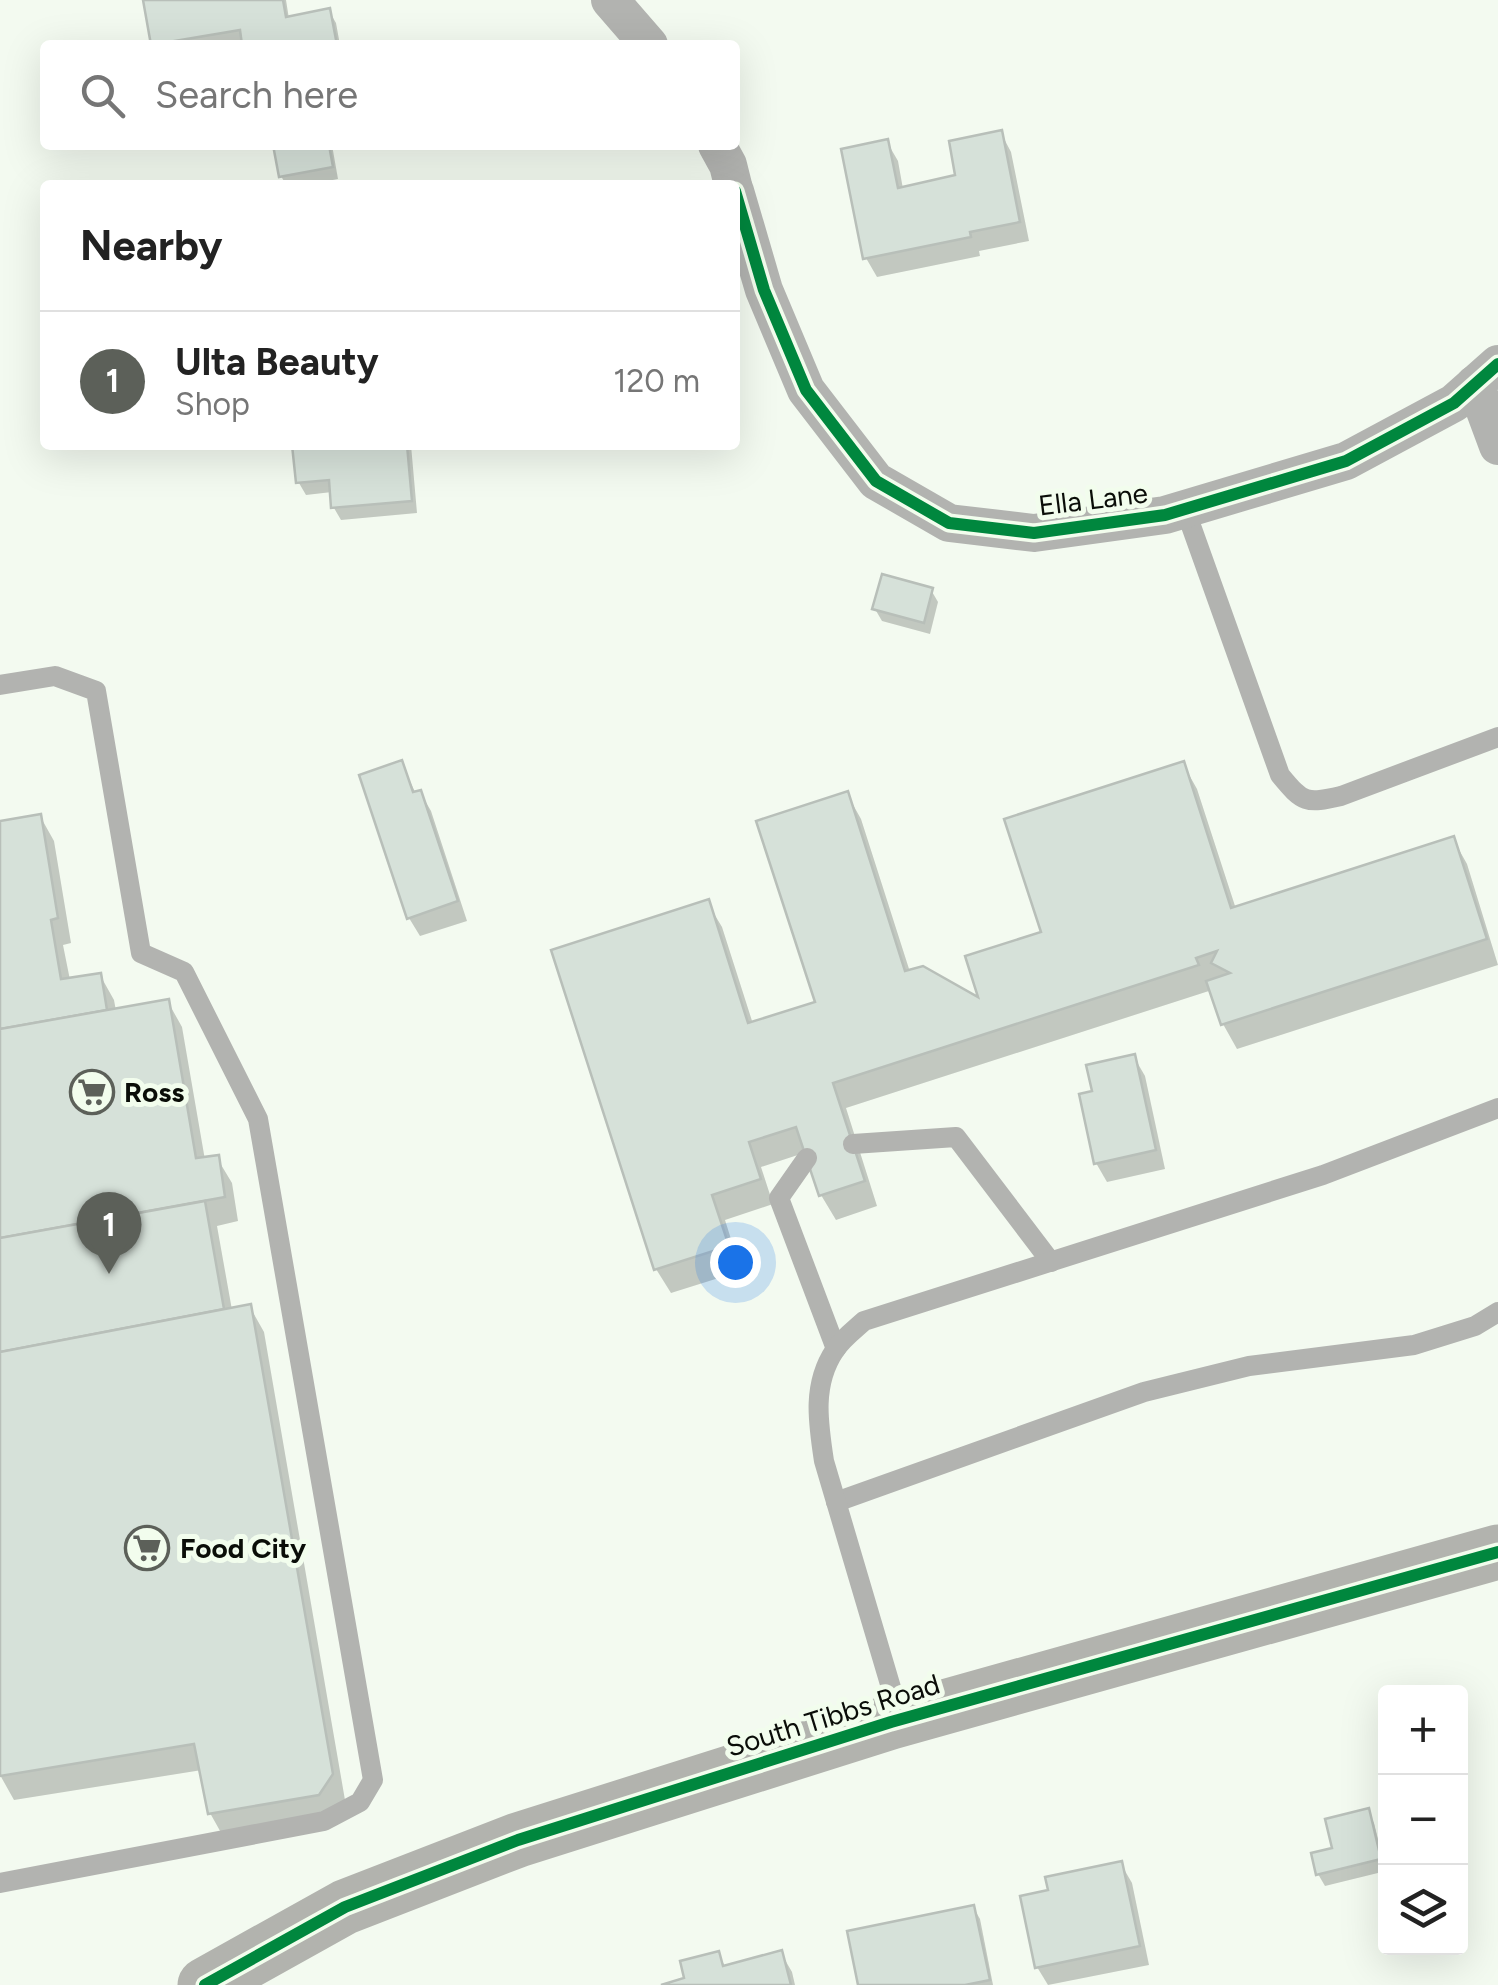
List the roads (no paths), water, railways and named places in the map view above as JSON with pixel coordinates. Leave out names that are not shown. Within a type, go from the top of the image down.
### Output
[{"type":"street","points":[[610,0],[645,40]]},
{"type":"street","name":"Ella Lane","points":[[719,150],[732,180]]},
{"type":"street","name":"Ella Lane","points":[[740,208],[764,290],[806,390],[876,481],[949,522],[1034,533],[1165,515],[1346,461],[1454,403],[1487,374]]},
{"type":"street","points":[[1487,374],[1498,446]]},
{"type":"street","name":"South Tibbs Road","points":[[205,1985],[345,1908],[518,1840],[900,1719],[1498,1552]]},
{"type":"lane","points":[[1185,509],[1280,775],[1297,796],[1315,802],[1341,796],[1498,737]]},
{"type":"lane","points":[[0,685],[55,676],[96,691],[142,953],[184,972],[258,1119],[373,1780],[360,1802],[324,1821],[0,1883]]},
{"type":"lane","points":[[900,1719],[824,1460],[817,1418],[821,1378],[836,1348],[864,1321],[1323,1176],[1498,1108]]},
{"type":"lane","points":[[853,1144],[956,1137],[1051,1262]]},
{"type":"lane","points":[[807,1158],[779,1198],[836,1348]]},
{"type":"lane","points":[[836,1502],[1144,1392],[1249,1366],[1414,1345],[1475,1326],[1498,1312]]},
{"type":"place","name":"Ross","points":[[92,1092]]},
{"type":"place","name":"Ulta Beauty","points":[[109,1274]]},
{"type":"place","name":"Food City","points":[[147,1548]]}]
